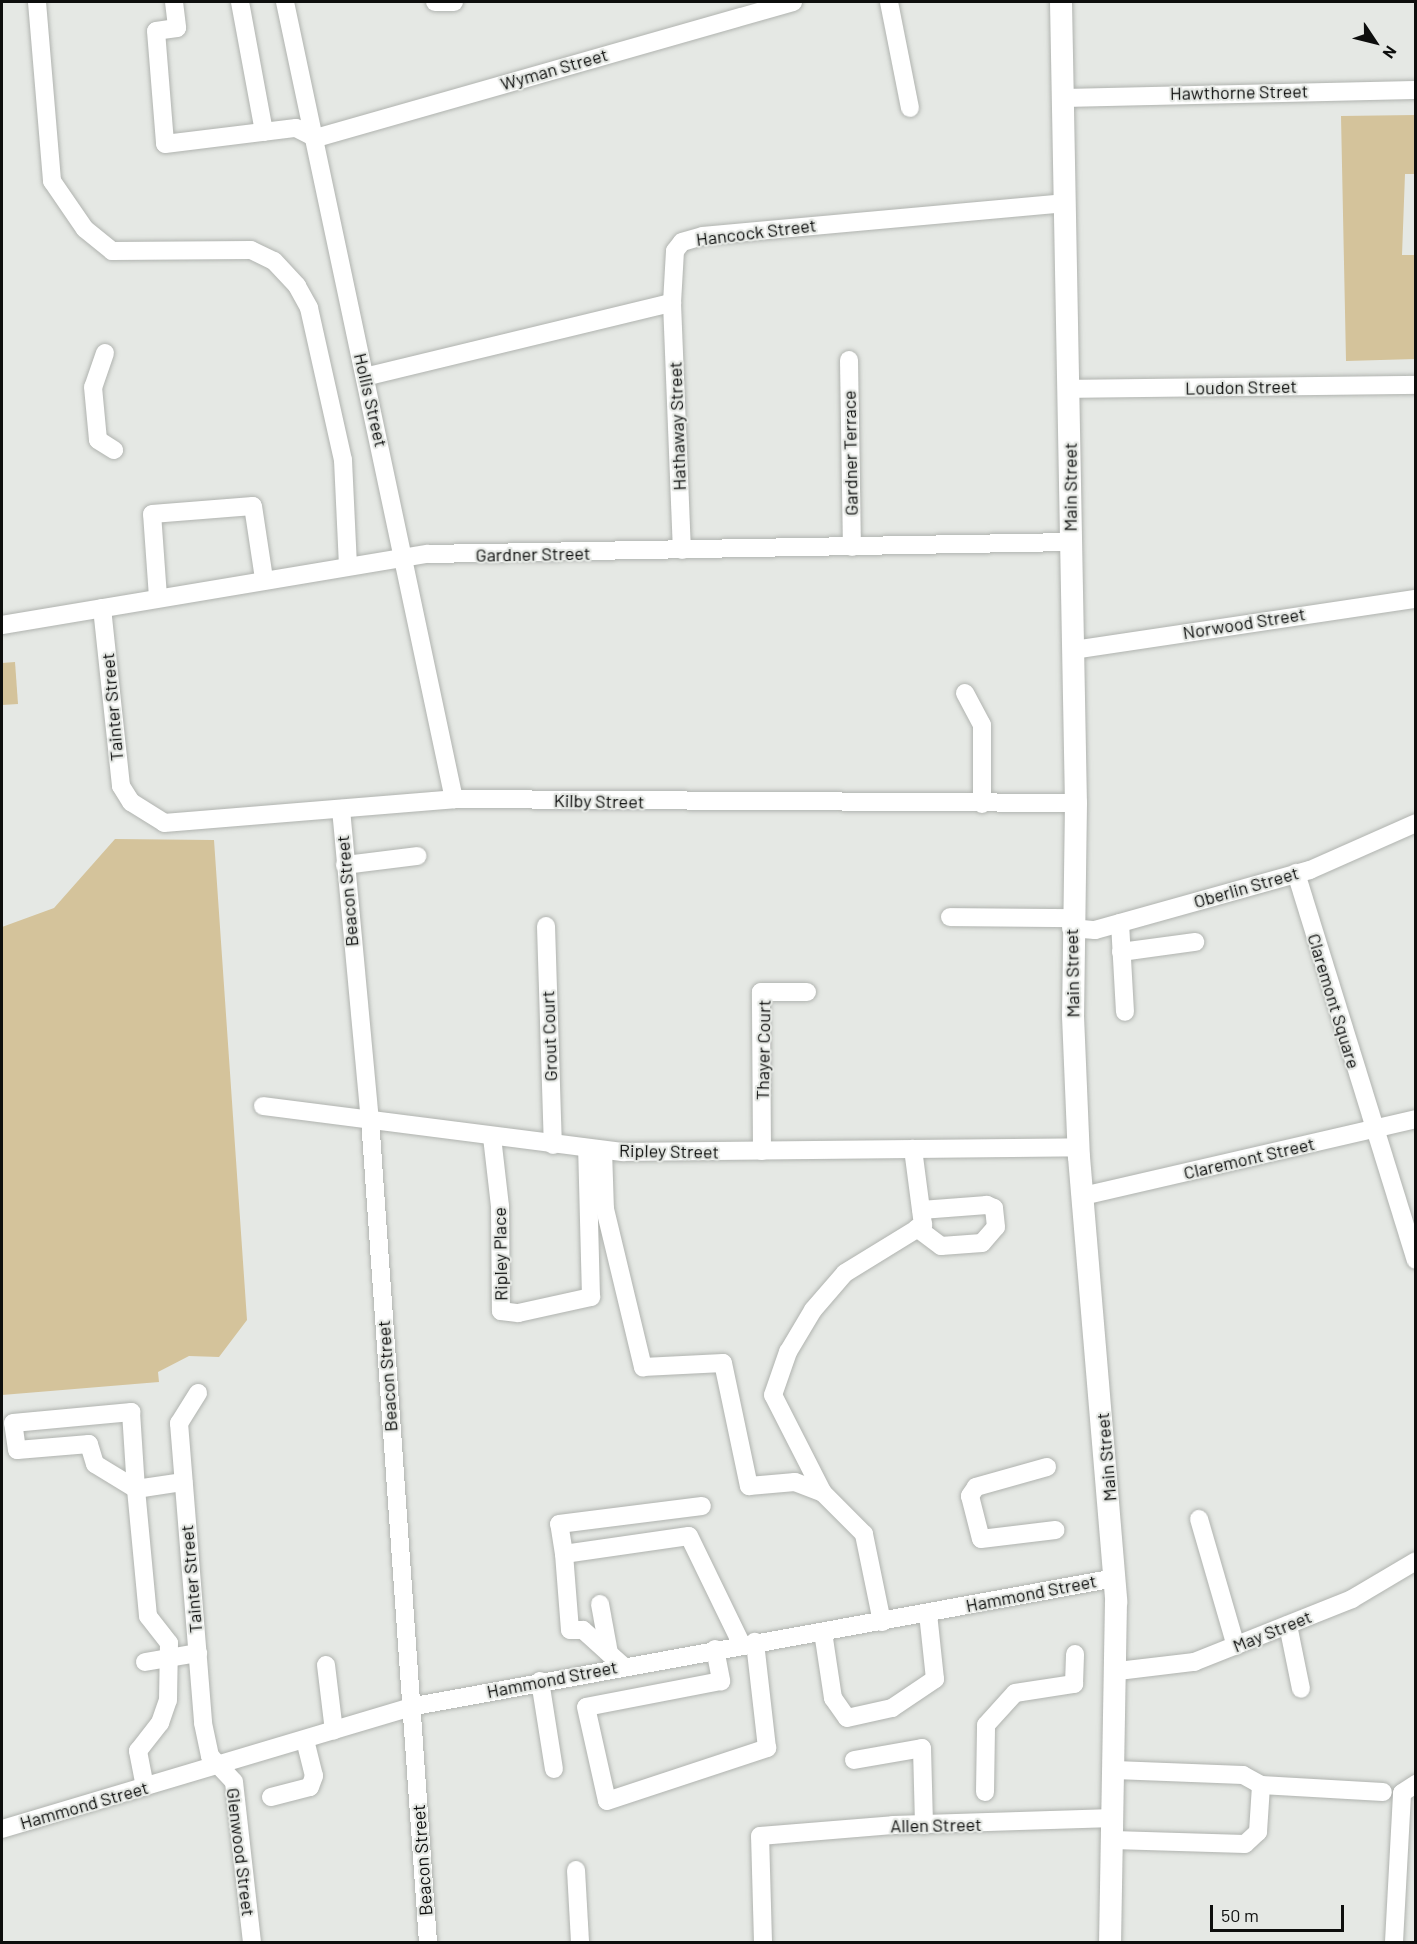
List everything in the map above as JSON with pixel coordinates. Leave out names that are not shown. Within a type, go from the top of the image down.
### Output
[{"type":"main road","name":"Main Street","points":[[1061,2],[1076,803],[1071,923],[1078,1147],[1115,1578],[1118,1671],[1110,1942]]},
{"type":"street","points":[[37,2],[52,181],[85,229],[112,251],[251,250],[274,261],[297,286],[309,308],[343,460],[348,566]]},
{"type":"street","points":[[174,2],[177,28],[156,30],[165,144],[296,128],[316,138]]},
{"type":"street","points":[[240,2],[264,132]]},
{"type":"street","name":"Hollis Street","points":[[285,2],[406,557],[454,799]]},
{"type":"street","points":[[435,2],[454,2]]},
{"type":"street","name":"Wyman Street","points":[[316,138],[793,2]]},
{"type":"street","points":[[889,2],[910,108]]},
{"type":"street","name":"Hawthorne Street","points":[[1062,98],[1416,90]]},
{"type":"street","name":"Hancock Street","points":[[672,303],[671,265],[682,242],[1065,203]]},
{"type":"street","points":[[365,377],[672,303]]},
{"type":"street","name":"Hathaway Street","points":[[672,303],[682,550]]},
{"type":"street","points":[[105,353],[93,387],[101,403],[98,441],[114,450]]},
{"type":"street","name":"Gardner Terrace","points":[[849,360],[852,547]]},
{"type":"street","name":"Loudon Street","points":[[1067,389],[1416,385]]},
{"type":"street","points":[[158,597],[152,514],[252,506],[264,579]]},
{"type":"street","name":"Gardner Street","points":[[2,625],[264,579],[406,557],[1071,542]]},
{"type":"street","name":"Norwood Street","points":[[1073,650],[1416,599]]},
{"type":"street","name":"Tainter Street","points":[[102,608],[118,767],[131,802]]},
{"type":"street","points":[[965,693],[982,726],[982,804]]},
{"type":"street","name":"Kilby Street","points":[[131,802],[164,823],[184,825],[454,799],[1076,803]]},
{"type":"street","name":"Beacon Street","points":[[341,809],[370,1119],[409,1708],[428,1942]]},
{"type":"street","name":"Oberlin Street","points":[[950,917],[1071,923],[1095,930],[1296,873],[1416,823]]},
{"type":"street","points":[[345,865],[417,856]]},
{"type":"street","name":"Claremont Square","points":[[1296,873],[1416,1260]]},
{"type":"street","points":[[1120,923],[1125,1012]]},
{"type":"street","name":"Grout Court","points":[[546,926],[553,1145]]},
{"type":"street","points":[[1121,952],[1195,942]]},
{"type":"street","name":"Thayer Court","points":[[762,1151],[761,992],[807,992]]},
{"type":"street","name":"Ripley Street","points":[[263,1106],[595,1150],[762,1151],[1078,1147]]},
{"type":"street","name":"Claremont Street","points":[[1083,1196],[1416,1119]]},
{"type":"street","name":"Ripley Place","points":[[492,1137],[500,1206],[501,1311],[518,1313],[591,1297],[595,1150]]},
{"type":"street","points":[[882,1622],[864,1534],[823,1492],[773,1395],[788,1352],[813,1310],[845,1273],[919,1219],[913,1149]]},
{"type":"street","points":[[595,1150],[605,1209],[643,1367],[723,1363],[749,1486],[795,1482],[823,1492]]},
{"type":"street","name":"Tainter Street","points":[[198,1393],[179,1423],[203,1723],[210,1756],[220,1766]]},
{"type":"street","points":[[89,1444],[17,1450],[14,1423],[131,1412],[148,1616],[169,1643],[168,1700],[160,1723],[138,1751],[145,1787]]},
{"type":"street","points":[[90,1416],[89,1444],[95,1464],[136,1490],[183,1482]]},
{"type":"street","points":[[1047,1467],[976,1487],[970,1496],[981,1539],[1055,1530]]},
{"type":"street","points":[[623,1666],[583,1630],[570,1630],[564,1554],[559,1524],[702,1506]]},
{"type":"street","points":[[1199,1519],[1236,1646]]},
{"type":"street","points":[[564,1554],[689,1536],[748,1644],[766,1748],[607,1802],[586,1707],[721,1682],[715,1649]]},
{"type":"street","name":"May Street","points":[[1118,1671],[1194,1662],[1352,1599],[1416,1561]]},
{"type":"street","name":"Hammond Street","points":[[2,1829],[409,1708],[540,1681],[882,1622],[1115,1578]]},
{"type":"street","points":[[600,1604],[609,1653]]},
{"type":"street","points":[[823,1632],[833,1698],[847,1718],[892,1708],[935,1679],[928,1613]]},
{"type":"street","points":[[1288,1625],[1301,1689]]},
{"type":"street","points":[[146,1662],[198,1653]]},
{"type":"street","points":[[985,1792],[986,1725],[1015,1693],[1074,1684],[1075,1654]]},
{"type":"street","points":[[326,1665],[334,1731]]},
{"type":"street","points":[[540,1681],[554,1769]]},
{"type":"street","points":[[271,1797],[310,1787],[314,1776],[305,1740]]},
{"type":"street","points":[[854,1760],[922,1748],[924,1824]]},
{"type":"street","name":"Glenwood Street","points":[[220,1766],[234,1782],[252,1942]]},
{"type":"street","points":[[1115,1770],[1243,1775],[1261,1785],[1383,1792]]},
{"type":"street","name":"Allen Street","points":[[763,1942],[760,1836],[924,1824],[1113,1829],[1245,1844],[1258,1832],[1261,1785]]},
{"type":"street","points":[[1394,1942],[1409,1789]]},
{"type":"street","points":[[577,1877],[580,1942]]},
{"type":"shaded area","points":[[1415,115],[1415,174],[1405,174],[1402,255],[1415,255],[1415,359],[1346,361],[1341,116]]},
{"type":"shaded area","points":[[15,662],[18,704],[2,705],[2,663]]},
{"type":"shaded area","points":[[115,839],[214,840],[247,1320],[219,1357],[189,1356],[158,1372],[159,1382],[2,1395],[2,927],[54,908]]}]
